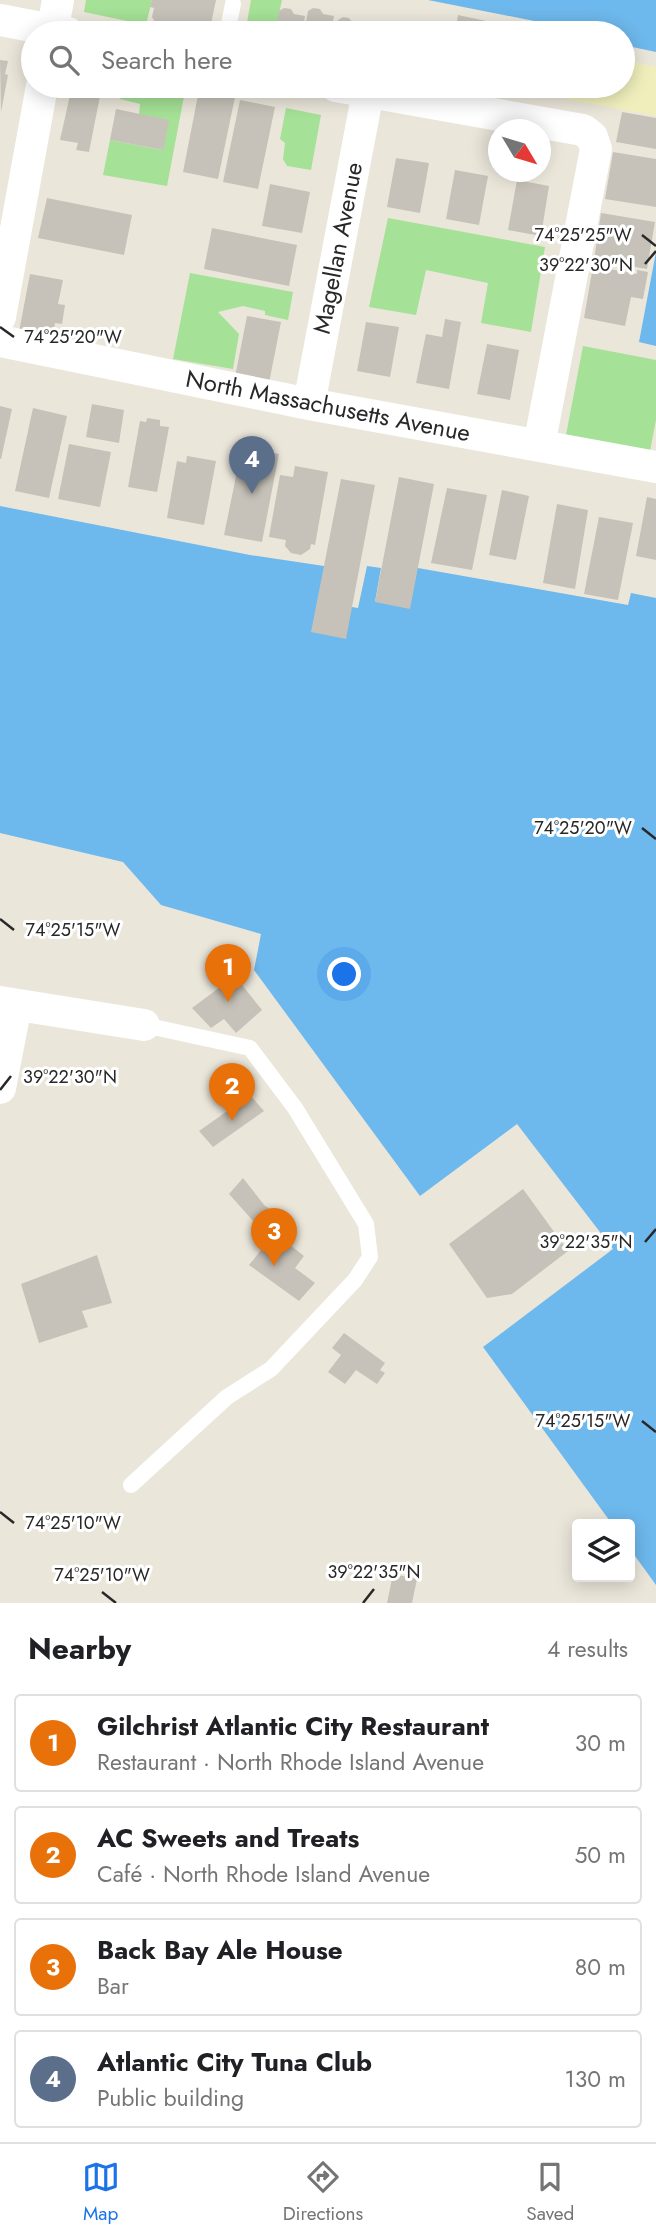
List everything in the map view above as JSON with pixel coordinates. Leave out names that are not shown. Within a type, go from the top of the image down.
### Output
[{"type":"street","points":[[0,20],[21,21]]},
{"type":"street","points":[[0,317],[40,98]]},
{"type":"street","name":"Magellan Avenue","points":[[309,404],[367,98]]},
{"type":"street","points":[[402,98],[583,130],[592,137],[596,149],[539,446]]},
{"type":"street","name":"North Massachusetts Avenue","points":[[0,341],[309,404],[656,467]]},
{"type":"street","points":[[0,1088],[8,1003],[144,1025]]},
{"type":"lane","points":[[229,21],[233,4]]},
{"type":"lane","points":[[131,1485],[227,1397],[271,1369],[355,1280],[370,1257],[366,1224],[295,1108],[250,1048],[144,1025]]},
{"type":"green space","points":[[86,0],[152,0],[147,21],[127,21],[84,12]]},
{"type":"green space","points":[[251,0],[282,0],[278,21],[247,21]]},
{"type":"green space","points":[[184,98],[167,186],[103,175],[110,140],[162,150],[139,114],[140,104],[120,99]]},
{"type":"green space","points":[[286,108],[321,115],[311,170],[287,166],[283,159],[285,143],[280,139]]},
{"type":"green space","points":[[388,218],[545,247],[531,332],[481,323],[488,283],[426,270],[416,315],[369,307]]},
{"type":"green space","points":[[190,273],[293,292],[288,320],[243,306],[218,312],[239,334],[233,369],[173,359]]},
{"type":"green space","points":[[583,346],[656,360],[656,420],[650,451],[566,435]]},
{"type":"sand","points":[[635,63],[656,67],[656,116],[561,98],[635,98]]},
{"type":"water","points":[[428,0],[656,0],[656,52],[635,48],[635,21],[534,21]]},
{"type":"water","points":[[656,252],[656,346],[639,342]]},
{"type":"water","points":[[0,506],[250,555],[324,566],[352,607],[358,608],[367,566],[381,568],[375,602],[418,568],[628,605],[631,593],[656,598],[656,1585],[635,1556],[635,1519],[608,1519],[483,1347],[613,1249],[517,1124],[420,1196],[254,970],[261,934],[161,905],[123,862],[0,833]]},
{"type":"building","points":[[152,0],[216,0],[212,21],[154,21],[152,17],[154,8],[150,7]]},
{"type":"building","points":[[284,8],[291,9],[294,14],[305,16],[304,21],[277,21],[279,11]]},
{"type":"building","points":[[313,8],[320,9],[323,14],[334,16],[333,21],[306,21],[308,11]]},
{"type":"building","points":[[458,15],[486,21],[457,21]]},
{"type":"building","points":[[343,17],[351,21],[338,21]]},
{"type":"building","points":[[0,60],[8,61],[1,112]]},
{"type":"building","points":[[69,98],[100,98],[89,152],[76,150],[78,143],[60,140]]},
{"type":"building","points":[[197,98],[235,98],[218,179],[183,172]]},
{"type":"building","points":[[240,100],[275,107],[258,189],[223,182]]},
{"type":"building","points":[[116,109],[169,120],[163,150],[110,140]]},
{"type":"building","points":[[622,112],[656,118],[656,149],[616,142]]},
{"type":"building","points":[[613,152],[656,159],[656,207],[605,199]]},
{"type":"building","points":[[396,158],[429,163],[420,213],[387,207]]},
{"type":"building","points":[[455,170],[488,176],[479,225],[446,219]]},
{"type":"building","points":[[517,182],[549,186],[541,236],[508,230]]},
{"type":"building","points":[[270,184],[310,192],[302,233],[262,226]]},
{"type":"building","points":[[47,198],[132,215],[124,255],[38,238]]},
{"type":"building","points":[[601,213],[655,222],[647,269],[594,260]]},
{"type":"building","points":[[212,228],[297,245],[289,286],[204,269]]},
{"type":"building","points":[[593,266],[637,274],[637,270],[648,272],[643,299],[631,297],[625,326],[584,318]]},
{"type":"building","points":[[30,274],[63,280],[58,304],[65,305],[62,324],[55,323],[52,343],[18,337]]},
{"type":"building","points":[[247,316],[281,322],[269,383],[235,377]]},
{"type":"building","points":[[445,319],[461,322],[449,389],[416,383],[426,334],[442,337]]},
{"type":"building","points":[[366,322],[399,327],[390,377],[357,371]]},
{"type":"building","points":[[487,344],[519,350],[510,400],[477,394]]},
{"type":"building","points":[[92,404],[124,410],[119,443],[86,437]]},
{"type":"building","points":[[0,406],[12,409],[1,459],[0,459]]},
{"type":"building","points":[[33,408],[67,416],[49,498],[15,491]]},
{"type":"building","points":[[147,418],[160,420],[160,426],[169,427],[157,492],[128,487],[140,421],[146,422]]},
{"type":"building","points":[[69,444],[111,452],[100,507],[58,499]]},
{"type":"building","points":[[242,447],[279,454],[262,542],[224,535]]},
{"type":"building","points":[[187,456],[216,461],[204,525],[167,518],[177,461],[186,463]]},
{"type":"building","points":[[295,466],[328,472],[315,545],[311,544],[310,549],[301,555],[291,553],[285,546],[286,540],[269,537],[280,475],[293,477]]},
{"type":"building","points":[[399,477],[434,484],[410,609],[375,602]]},
{"type":"building","points":[[341,479],[375,485],[346,639],[311,632]]},
{"type":"building","points":[[447,488],[487,495],[472,570],[431,563]]},
{"type":"building","points":[[502,490],[529,496],[516,560],[489,555]]},
{"type":"building","points":[[647,497],[656,499],[656,560],[636,556]]},
{"type":"building","points":[[557,504],[588,510],[575,589],[543,583]]},
{"type":"building","points":[[599,517],[633,523],[618,600],[584,594]]},
{"type":"building","points":[[235,976],[262,1010],[236,1033],[224,1019],[211,1028],[192,1008]]},
{"type":"building","points":[[250,1095],[264,1111],[213,1147],[199,1131]]},
{"type":"building","points":[[243,1178],[265,1206],[272,1210],[266,1229],[254,1222],[229,1194]]},
{"type":"building","points":[[523,1189],[568,1251],[512,1294],[487,1298],[449,1244]]},
{"type":"building","points":[[275,1233],[304,1256],[295,1268],[315,1283],[299,1301],[249,1265]]},
{"type":"building","points":[[97,1255],[112,1303],[82,1311],[88,1327],[39,1343],[21,1284]]},
{"type":"building","points":[[344,1333],[385,1363],[380,1370],[385,1373],[377,1384],[356,1370],[345,1384],[328,1372],[341,1355],[332,1348]]},
{"type":"building","points":[[393,1574],[417,1579],[412,1603],[387,1603]]},
{"type":"place","name":"Atlantic City Tuna Club","points":[[252,494]]},
{"type":"place","name":"Gilchrist Atlantic City Restaurant","points":[[228,1002]]},
{"type":"place","name":"AC Sweets and Treats","points":[[232,1121]]},
{"type":"place","name":"Back Bay Ale House","points":[[274,1266]]}]
